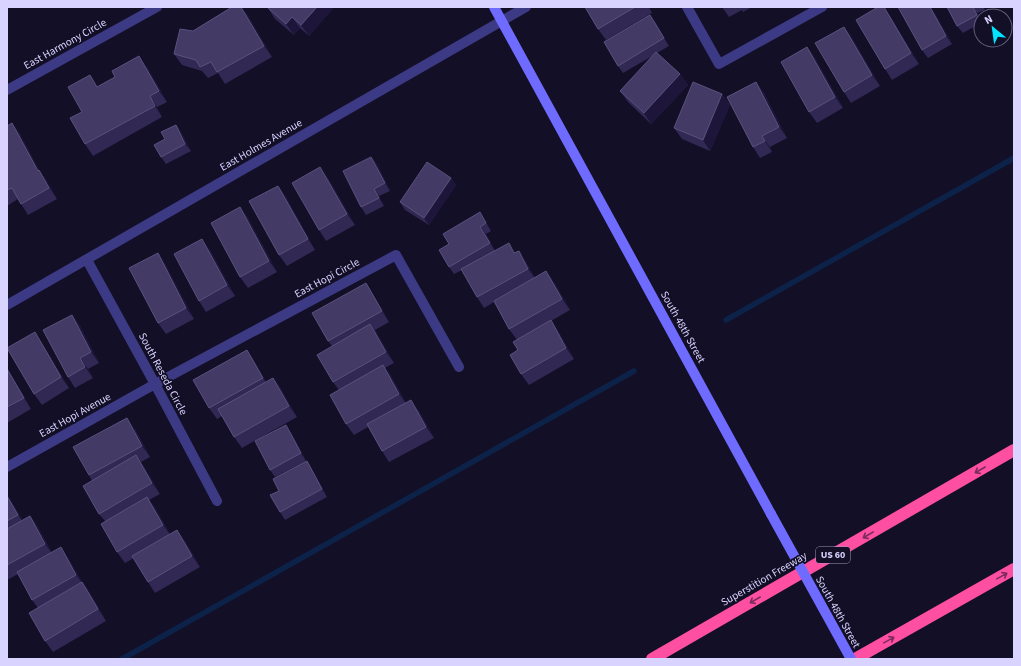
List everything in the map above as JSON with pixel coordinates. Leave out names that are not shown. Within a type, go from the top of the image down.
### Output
[{"type":"highway","name":"Superstition Freeway","points":[[652,659],[1014,450]]},
{"type":"highway","points":[[855,659],[1014,569]]},
{"type":"street","name":"East Harmony Circle","points":[[7,90],[157,7]]},
{"type":"street","name":"South 48th Street","points":[[494,7],[851,659]]},
{"type":"street","name":"East Holmes Avenue","points":[[7,304],[526,7]]},
{"type":"street","points":[[688,7],[720,64],[822,7]]},
{"type":"street","name":"East Hopi Circle","points":[[155,384],[396,255],[459,367]]},
{"type":"street","name":"South Reseda Circle","points":[[86,260],[155,384],[217,501]]},
{"type":"street","name":"East Hopi Avenue","points":[[7,467],[155,384]]},
{"type":"building","points":[[232,7],[241,7],[264,46],[217,72],[211,62],[200,67],[196,60],[174,54],[180,29],[193,31]]},
{"type":"building","points":[[317,7],[301,25],[292,17],[286,24],[268,8]]},
{"type":"building","points":[[585,7],[635,7],[598,29]]},
{"type":"building","points":[[878,7],[884,7],[911,53],[885,69],[856,20]]},
{"type":"building","points":[[898,7],[930,7],[946,36],[922,50]]},
{"type":"building","points":[[947,7],[973,7],[973,17],[957,26]]},
{"type":"building","points":[[650,15],[664,38],[618,66],[604,42]]},
{"type":"building","points":[[844,27],[872,75],[844,92],[815,43]]},
{"type":"building","points":[[807,47],[835,97],[809,112],[781,62]]},
{"type":"building","points":[[656,52],[680,74],[644,113],[620,91]]},
{"type":"building","points":[[139,56],[159,91],[150,96],[155,106],[85,144],[70,118],[82,112],[68,87],[90,75],[97,87],[115,77],[112,71]]},
{"type":"building","points":[[693,82],[722,94],[703,140],[674,128]]},
{"type":"building","points":[[756,82],[779,127],[762,136],[765,141],[753,147],[727,97]]},
{"type":"building","points":[[12,123],[49,188],[21,204],[12,188],[7,190],[7,126]]},
{"type":"building","points":[[176,125],[185,144],[161,157],[154,145],[165,139],[161,132]]},
{"type":"building","points":[[371,157],[385,183],[374,189],[379,198],[361,207],[343,171]]},
{"type":"building","points":[[427,162],[451,178],[424,218],[400,202]]},
{"type":"building","points":[[320,167],[347,214],[319,230],[292,183]]},
{"type":"building","points":[[278,186],[308,239],[279,255],[249,201]]},
{"type":"building","points":[[240,207],[269,261],[240,277],[211,223]]},
{"type":"building","points":[[480,212],[486,223],[480,227],[490,243],[449,267],[439,250],[449,244],[443,234]]},
{"type":"building","points":[[202,239],[227,285],[199,301],[174,254]]},
{"type":"building","points":[[509,243],[514,253],[519,251],[528,269],[477,297],[461,269]]},
{"type":"building","points":[[158,253],[186,308],[158,323],[129,268]]},
{"type":"building","points":[[546,271],[562,299],[509,329],[494,301]]},
{"type":"building","points":[[366,283],[382,311],[328,341],[312,313]]},
{"type":"building","points":[[72,315],[91,352],[80,358],[85,367],[68,377],[43,330]]},
{"type":"building","points":[[551,320],[566,348],[521,374],[510,355],[518,350],[513,342]]},
{"type":"building","points":[[370,324],[386,352],[333,382],[317,355]]},
{"type":"building","points":[[35,332],[61,377],[34,394],[7,348]]},
{"type":"building","points":[[247,350],[263,378],[209,408],[193,380]]},
{"type":"building","points":[[383,365],[399,394],[346,424],[330,395]]},
{"type":"building","points":[[7,369],[24,398],[7,407]]},
{"type":"building","points":[[273,378],[289,406],[234,437],[218,409]]},
{"type":"building","points":[[411,400],[426,427],[382,451],[367,424]]},
{"type":"building","points":[[127,418],[142,446],[89,475],[73,447]]},
{"type":"building","points":[[286,425],[301,453],[270,470],[255,441]]},
{"type":"building","points":[[136,455],[152,483],[99,514],[83,486]]},
{"type":"building","points":[[307,461],[322,489],[280,512],[270,495],[279,491],[273,479]]},
{"type":"building","points":[[7,496],[18,515],[7,521]]},
{"type":"building","points":[[147,497],[163,525],[117,552],[101,524]]},
{"type":"building","points":[[30,516],[45,544],[7,565],[7,529]]},
{"type":"building","points":[[177,530],[192,556],[148,582],[132,556]]},
{"type":"building","points":[[61,547],[76,575],[32,600],[17,572]]},
{"type":"building","points":[[82,582],[98,609],[45,641],[29,613]]},
{"type":"waterway","points":[[726,320],[1014,158]]},
{"type":"waterway","points":[[122,659],[634,371]]}]
